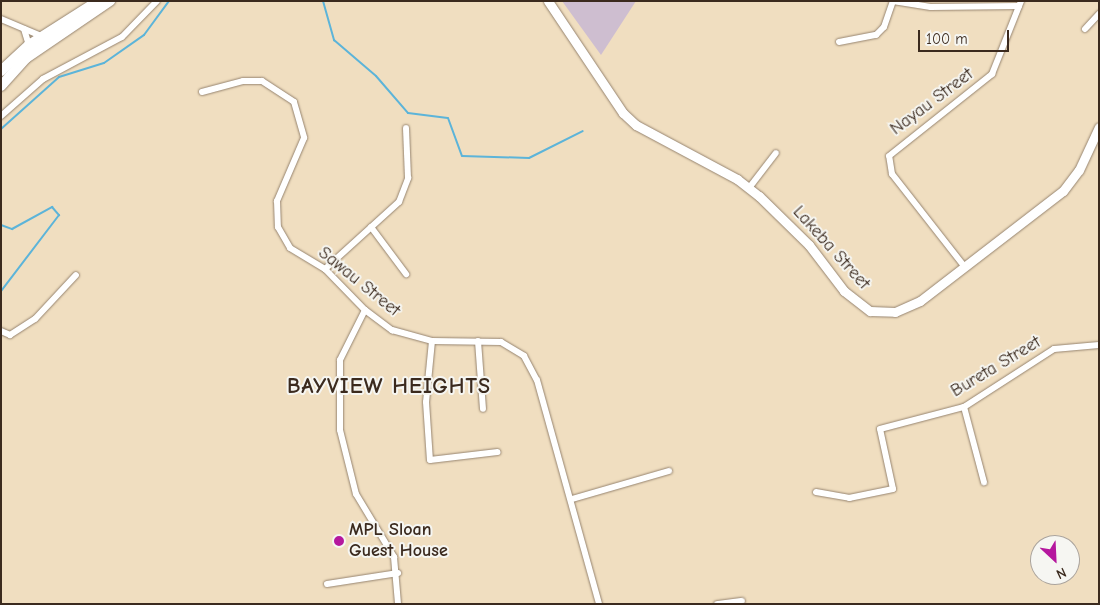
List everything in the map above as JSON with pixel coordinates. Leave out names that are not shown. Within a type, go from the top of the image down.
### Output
[{"type":"highway","points":[[1,71],[28,44],[98,1]]},
{"type":"highway","points":[[1,86],[35,51],[110,1]]},
{"type":"main road","name":"Lakeba Street","points":[[548,1],[630,119],[749,188],[792,226],[844,292],[870,311],[908,309],[1068,186],[1099,127]]},
{"type":"street","points":[[1,116],[43,79],[122,37],[157,1]]},
{"type":"street","points":[[839,42],[876,35],[884,27],[893,1],[940,8],[1020,4]]},
{"type":"street","name":"Nayau Street","points":[[964,266],[892,174],[889,156],[992,74],[1020,4]]},
{"type":"street","points":[[1084,29],[1099,14]]},
{"type":"street","points":[[1,19],[41,36]]},
{"type":"street","points":[[24,29],[28,44]]},
{"type":"street","name":"Sawau Street","points":[[202,92],[243,81],[262,81],[294,102],[304,126],[302,150],[282,188],[274,215],[290,248],[325,269],[366,310],[392,330],[432,341],[478,341],[515,348],[531,366],[572,499],[599,604]]},
{"type":"street","points":[[325,269],[399,202],[405,190],[406,128]]},
{"type":"street","points":[[749,188],[776,154]]},
{"type":"street","points":[[370,227],[406,274]]},
{"type":"street","points":[[1,331],[10,335],[35,319],[76,275]]},
{"type":"street","points":[[366,310],[340,360],[340,430],[356,494],[389,544],[398,573],[398,604]]},
{"type":"street","points":[[432,341],[426,402],[430,460],[498,452]]},
{"type":"street","points":[[478,341],[483,410]]},
{"type":"street","name":"Bureta Street","points":[[816,492],[849,498],[893,489],[880,429],[964,407],[1054,349],[1099,345]]},
{"type":"street","points":[[964,407],[984,482]]},
{"type":"street","points":[[572,499],[669,471]]},
{"type":"street","points":[[327,584],[398,573]]},
{"type":"street","points":[[717,604],[742,601]]},
{"type":"shaded area","points":[[562,1],[636,1],[601,55]]},
{"type":"waterway","points":[[1,129],[59,77],[104,63],[144,35],[169,1]]},
{"type":"waterway","points":[[323,1],[334,40],[376,76],[408,113],[448,118],[462,156],[529,158],[583,131]]},
{"type":"waterway","points":[[1,225],[12,229],[52,207],[59,215],[1,291]]},
{"type":"place","name":"MPL Sloan Guest House","points":[[339,541]]},
{"type":"district","name":"BAYVIEW HEIGHTS","points":[[389,387]]}]
